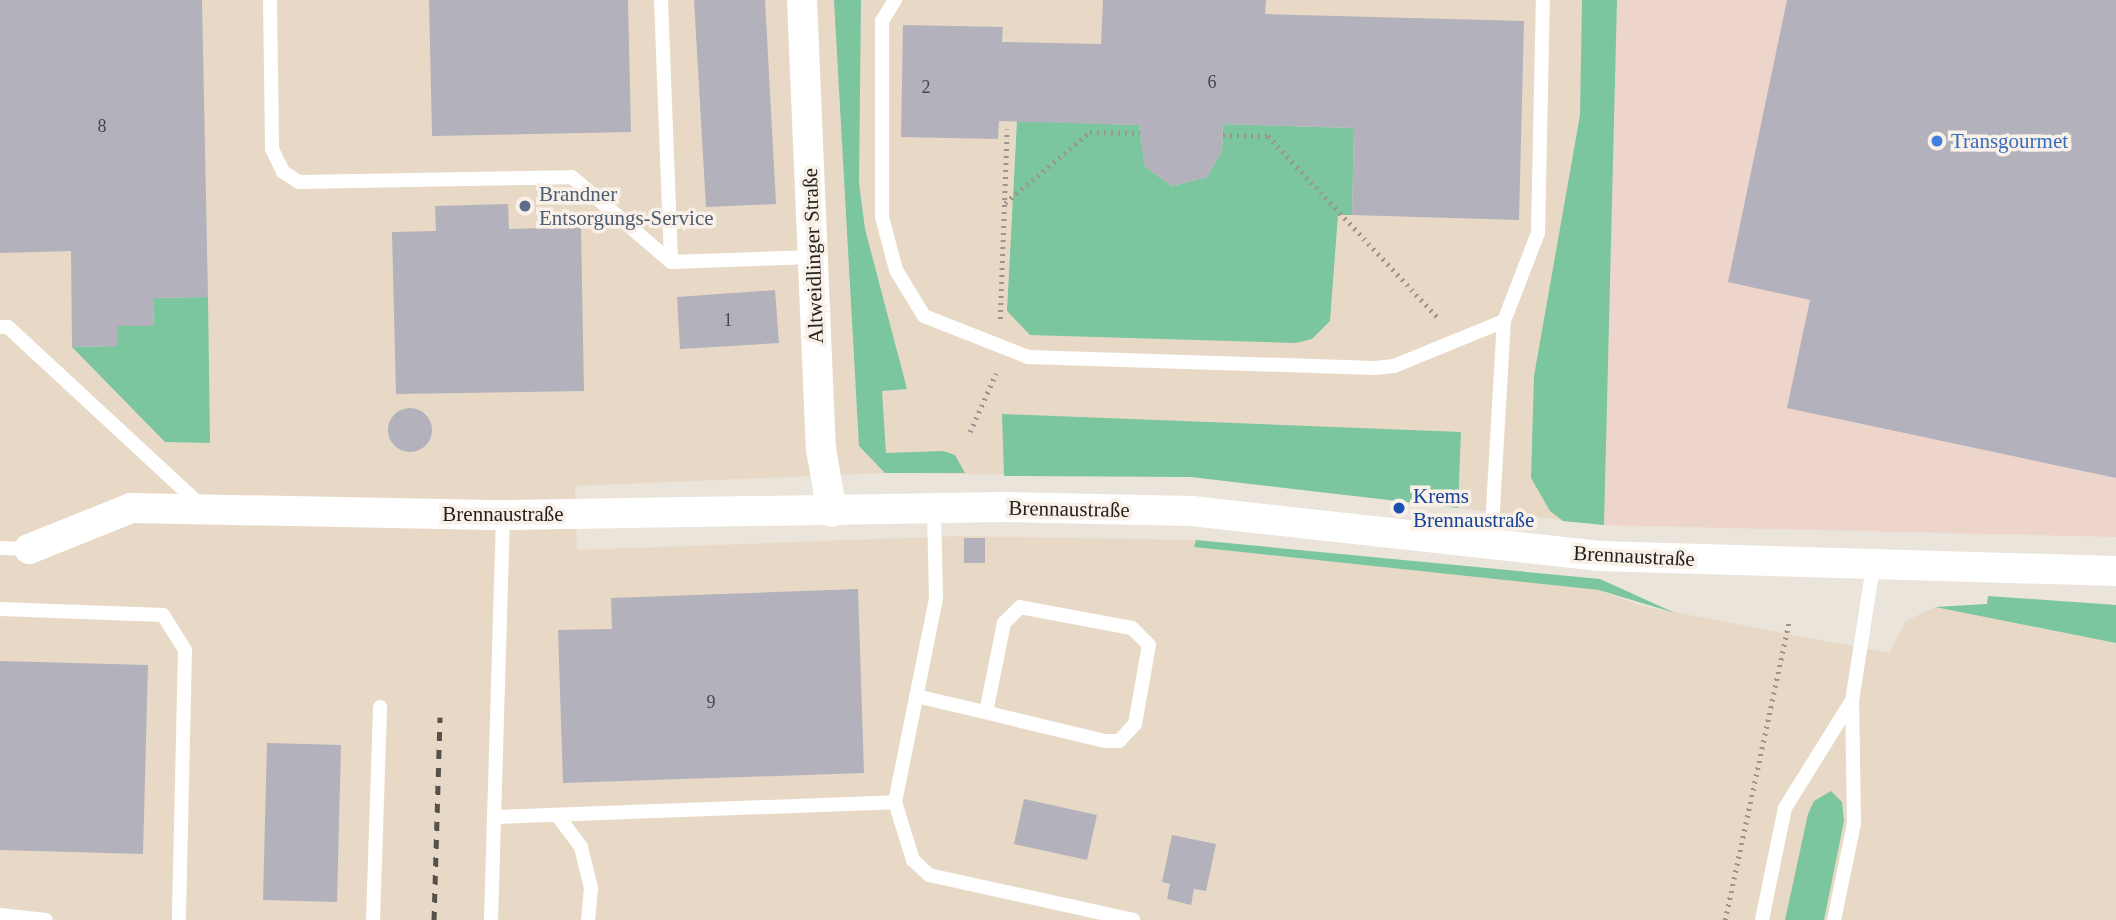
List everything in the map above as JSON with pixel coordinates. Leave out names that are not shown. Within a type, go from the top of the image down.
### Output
[{"type":"street","name":"Altweidlinger Straße","points":[[802,0],[821,449],[832,512]]},
{"type":"street","name":"Brennaustraße","points":[[14,549],[131,508],[503,515],[934,509],[1192,511],[1598,556],[1873,567],[2116,571]]},
{"type":"lane","points":[[270,0],[272,149],[283,172],[299,182],[572,177],[671,262],[813,257]]},
{"type":"lane","points":[[661,0],[671,262]]},
{"type":"lane","points":[[895,0],[881,21],[882,217],[896,270],[924,316],[1028,357],[1375,368],[1459,340],[1504,321]]},
{"type":"lane","points":[[1491,544],[1504,321],[1538,233],[1544,0]]},
{"type":"lane","points":[[0,327],[8,327],[204,509]]},
{"type":"lane","points":[[934,509],[936,598],[895,802],[913,860],[929,875],[1133,920]]},
{"type":"lane","points":[[491,920],[503,515]]},
{"type":"lane","points":[[1834,920],[1854,822],[1852,701],[1873,567]]},
{"type":"lane","points":[[916,696],[986,712],[1119,741],[1135,724],[1149,645],[1132,628],[1020,607],[1004,623],[986,712]]},
{"type":"lane","points":[[0,609],[163,615],[185,650],[179,920]]},
{"type":"lane","points":[[1762,920],[1785,808],[1852,701]]},
{"type":"lane","points":[[373,920],[380,707]]},
{"type":"lane","points":[[494,817],[895,802]]},
{"type":"lane","points":[[557,815],[581,847],[591,888],[588,920]]},
{"type":"lane","points":[[0,915],[46,920]]},
{"type":"path","points":[[970,432],[995,383],[999,347],[1007,129]]},
{"type":"path","points":[[1004,204],[1090,132],[1140,133]]},
{"type":"path","points":[[1223,135],[1268,136],[1459,340]]},
{"type":"path","points":[[1725,920],[1789,621]]},
{"type":"shaded area","points":[[0,0],[1617,0],[1604,525],[1191,477],[885,473],[575,486],[577,550],[961,536],[1196,540],[1195,547],[1599,590],[1642,606],[1889,653],[1906,621],[1935,607],[2116,643],[2116,920],[0,920]]},
{"type":"shaded area","points":[[1617,0],[2116,0],[2116,537],[1604,525]]},
{"type":"green space","points":[[834,0],[861,0],[859,183],[865,229],[907,389],[882,391],[886,453],[943,451],[955,455],[965,473],[885,473],[859,446]]},
{"type":"green space","points":[[1582,0],[1617,0],[1604,525],[1563,521],[1550,511],[1531,478],[1534,376],[1580,115]]},
{"type":"green space","points":[[1017,121],[1139,125],[1145,167],[1172,186],[1207,177],[1222,151],[1223,124],[1354,128],[1352,215],[1338,215],[1330,321],[1312,339],[1296,343],[1030,335],[1007,311]]},
{"type":"green space","points":[[208,297],[210,443],[165,442],[72,347],[117,346],[117,326],[154,326],[153,298]]},
{"type":"green space","points":[[1002,414],[1461,432],[1458,508],[1191,477],[1004,476]]},
{"type":"green space","points":[[1196,540],[1600,579],[1675,613],[1599,590],[1194,547]]},
{"type":"green space","points":[[1988,596],[2116,605],[2116,643],[1935,607],[1987,604]]},
{"type":"green space","points":[[1831,791],[1842,802],[1844,821],[1824,920],[1785,920],[1808,814],[1814,801]]},
{"type":"building","points":[[0,0],[202,0],[208,297],[153,298],[154,326],[117,326],[117,346],[72,347],[71,251],[0,253]]},
{"type":"building","points":[[429,0],[628,0],[631,132],[432,136]]},
{"type":"building","points":[[694,0],[765,0],[776,204],[706,207]]},
{"type":"building","points":[[1103,0],[1266,0],[1265,14],[1524,21],[1519,220],[1352,215],[1354,128],[1223,124],[1222,151],[1207,177],[1172,186],[1145,167],[1139,125],[999,121],[998,139],[901,137],[903,25],[1003,27],[1002,42],[1101,44]]},
{"type":"building","name":"Transgourmet","points":[[1787,0],[2116,0],[2116,478],[1787,408],[1810,300],[1728,282]]},
{"type":"building","points":[[508,204],[509,229],[581,227],[584,391],[396,394],[392,232],[436,231],[435,206]]},
{"type":"building","points":[[775,290],[779,343],[680,349],[677,297]]},
{"type":"building","points":[[410,408],[425,415],[432,430],[425,445],[410,452],[395,445],[388,430],[395,415]]},
{"type":"building","points":[[964,538],[985,538],[985,563],[964,563]]},
{"type":"building","points":[[858,589],[864,773],[563,783],[558,630],[612,629],[611,598]]},
{"type":"building","points":[[0,661],[148,665],[143,854],[0,850]]},
{"type":"building","points":[[267,743],[341,745],[337,902],[263,900]]},
{"type":"building","points":[[1024,799],[1097,815],[1087,860],[1014,844]]},
{"type":"building","points":[[1172,835],[1216,844],[1206,891],[1194,889],[1191,905],[1167,899],[1170,884],[1162,882]]},
{"type":"railway","points":[[434,920],[440,717]]},
{"type":"place","name":"Transgourmet","points":[[1937,141]]},
{"type":"place","name":"Brandner Entsorgungs-Service","points":[[525,206]]},
{"type":"place","name":"Krems Brennaustraße","points":[[1399,508]]}]
